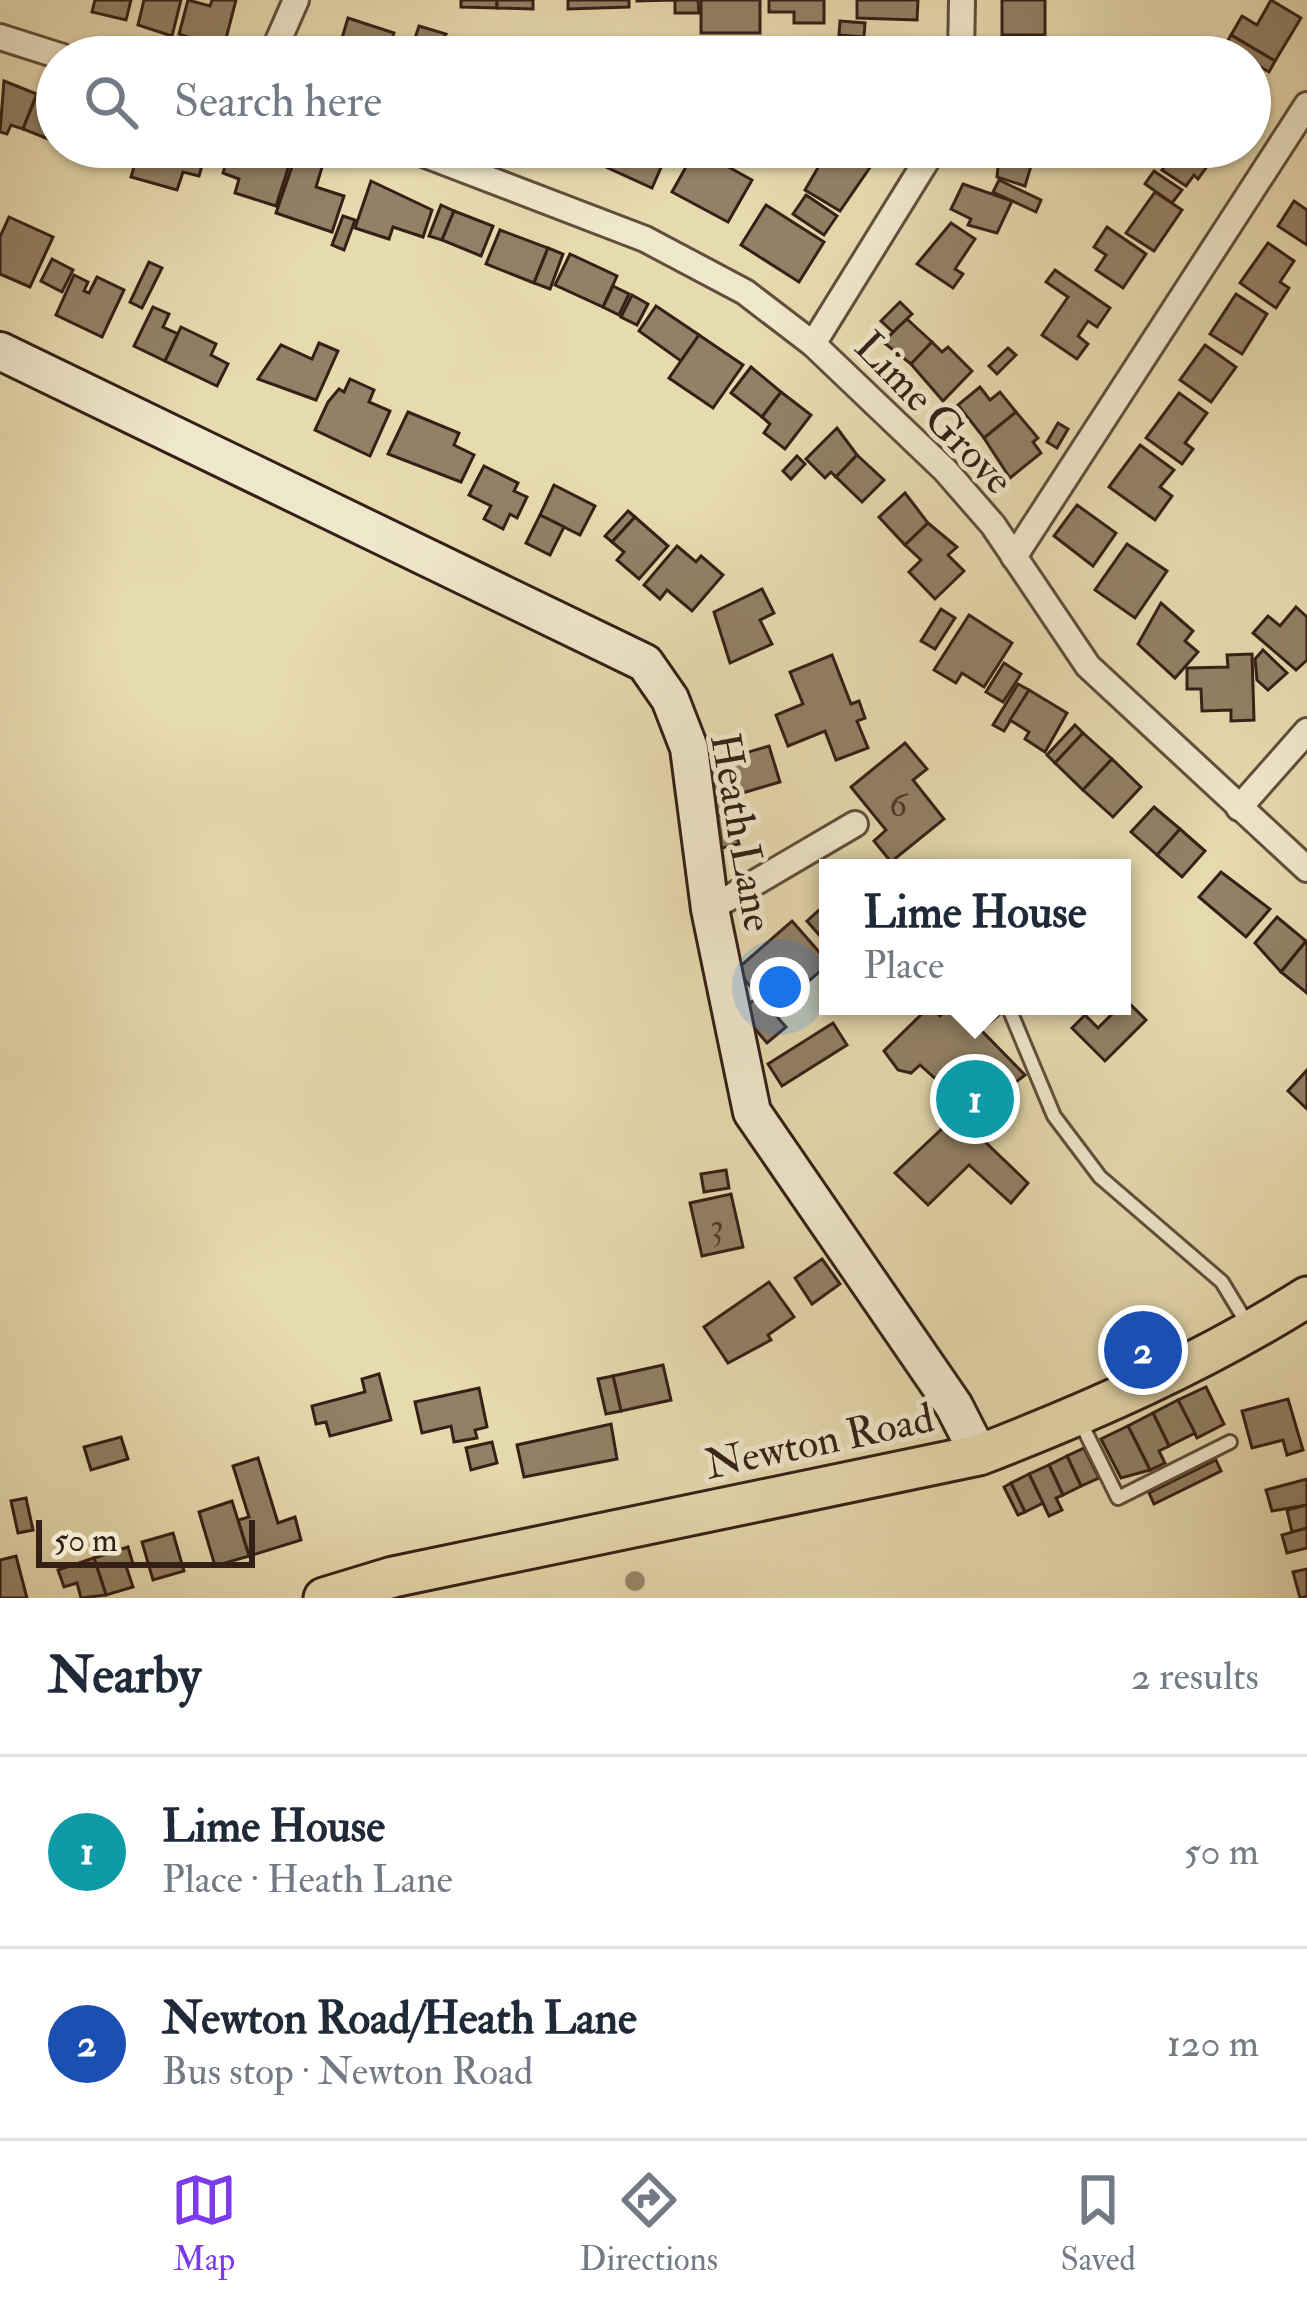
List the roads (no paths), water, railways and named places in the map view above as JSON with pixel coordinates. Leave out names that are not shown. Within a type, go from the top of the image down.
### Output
[{"type":"main road","name":"Newton Road","points":[[323,1598],[393,1577],[979,1455],[1078,1416],[1251,1331],[1307,1297]]},
{"type":"street","points":[[280,36],[296,0]]},
{"type":"street","points":[[961,36],[962,0]]},
{"type":"street","points":[[0,37],[36,48]]},
{"type":"street","points":[[1271,161],[1307,105]]},
{"type":"street","name":"Lime Grove","points":[[460,168],[645,239],[745,292],[813,344],[945,470],[1014,557],[1088,666],[1307,869]]},
{"type":"street","points":[[813,344],[922,168]]},
{"type":"street","points":[[1014,557],[1266,168]]},
{"type":"street","name":"Heath Lane","points":[[0,351],[644,662],[670,698],[689,748],[710,909],[752,1112],[955,1406],[979,1455]]},
{"type":"street","points":[[1239,808],[1307,731]]},
{"type":"street","points":[[710,909],[854,824]]},
{"type":"lane","points":[[1011,1015],[1033,1076],[1054,1116],[1100,1177],[1222,1282],[1251,1331]]},
{"type":"lane","points":[[1078,1416],[1118,1498],[1231,1442]]},
{"type":"place","name":"Lime House","points":[[975,1099]]},
{"type":"place","name":"Newton Road/Heath Lane","points":[[1143,1350]]}]
